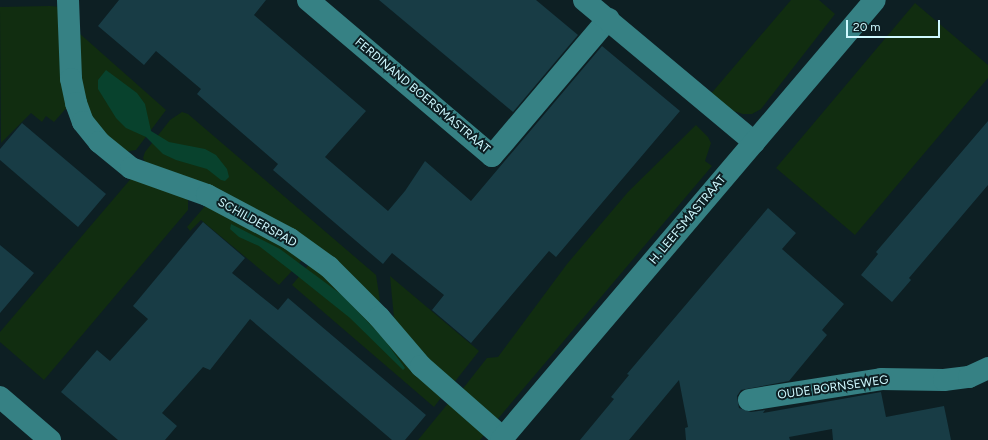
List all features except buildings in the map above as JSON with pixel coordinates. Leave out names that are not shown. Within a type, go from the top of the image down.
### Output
[{"type":"street","name":"SCHILDERSPAD","points":[[68,0],[71,79],[76,102],[83,122],[99,142],[130,168],[207,195],[290,239],[329,267],[379,317],[421,366],[502,439]]},
{"type":"street","name":"FERDINAND BOERSMASTRAAT","points":[[308,0],[492,156],[608,19]]},
{"type":"street","points":[[584,0],[754,142]]},
{"type":"street","name":"H. LEEFSMASTRAAT","points":[[502,439],[875,0]]},
{"type":"street","name":"OUDE BORNSEWEG","points":[[749,400],[881,379],[944,380],[969,378],[988,368]]},
{"type":"street","points":[[0,397],[50,440]]},
{"type":"shaded area","points":[[791,0],[819,0],[835,14],[761,109],[752,114],[743,114],[730,110],[709,96]]},
{"type":"shaded area","points":[[915,3],[988,65],[988,78],[855,235],[776,168]]},
{"type":"shaded area","points":[[0,7],[61,7],[69,105],[54,122],[46,116],[42,122],[31,113],[1,143]]},
{"type":"shaded area","points":[[79,33],[166,110],[136,150],[125,152],[98,127],[83,100]]},
{"type":"shaded area","points":[[106,70],[137,93],[145,104],[151,131],[169,142],[205,149],[216,155],[227,169],[229,177],[225,181],[221,180],[207,169],[176,160],[163,154],[146,137],[126,128],[116,118],[98,89],[98,80]]},
{"type":"shaded area","points":[[182,112],[188,114],[376,275],[380,301],[376,303],[146,164],[143,158],[145,152],[170,120]]},
{"type":"shaded area","points":[[696,125],[708,137],[711,143],[705,161],[712,166],[496,421],[461,391],[487,358],[498,357],[567,264],[628,192]]},
{"type":"shaded area","points":[[134,175],[188,198],[188,210],[44,380],[0,342],[0,332]]},
{"type":"shaded area","points":[[206,205],[249,222],[302,260],[279,285],[201,220],[190,231],[187,227]]},
{"type":"shaded area","points":[[231,224],[280,249],[342,295],[383,338],[405,368],[403,370],[350,318],[290,270],[259,246],[239,237],[230,229]]},
{"type":"shaded area","points":[[310,263],[443,395],[434,407],[292,285]]},
{"type":"shaded area","points":[[390,276],[479,351],[453,384],[415,346],[394,318]]},
{"type":"shaded area","points":[[450,401],[485,434],[480,440],[418,440]]}]
